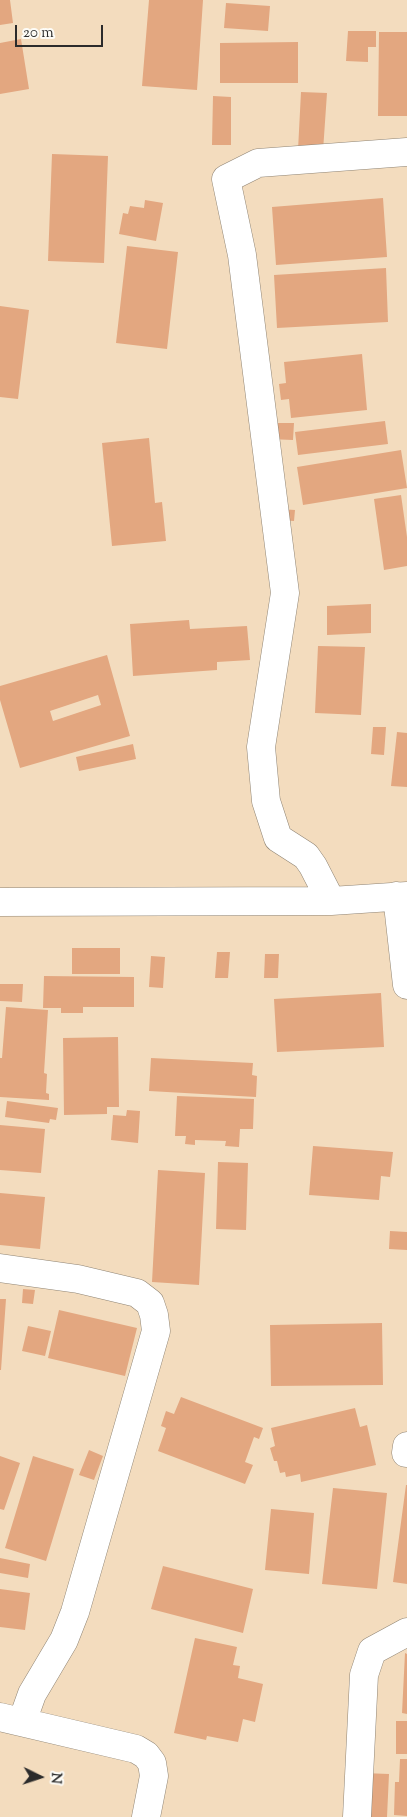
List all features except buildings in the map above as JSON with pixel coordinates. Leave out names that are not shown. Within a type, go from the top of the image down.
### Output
[{"type":"street","points":[[331,901],[306,856],[278,838],[266,801],[261,747],[285,593],[242,254],[226,179],[258,163],[407,152]]},
{"type":"street","points":[[0,902],[331,901],[402,896],[407,985]]},
{"type":"street","points":[[0,1268],[78,1279],[137,1293],[150,1303],[154,1315],[156,1331],[75,1612],[64,1640],[32,1694],[11,1719],[136,1749],[146,1755],[152,1763],[154,1776],[146,1817]]},
{"type":"street","points":[[406,1453],[407,1446]]},
{"type":"street","points":[[357,1817],[364,1675],[372,1651],[407,1632]]}]
